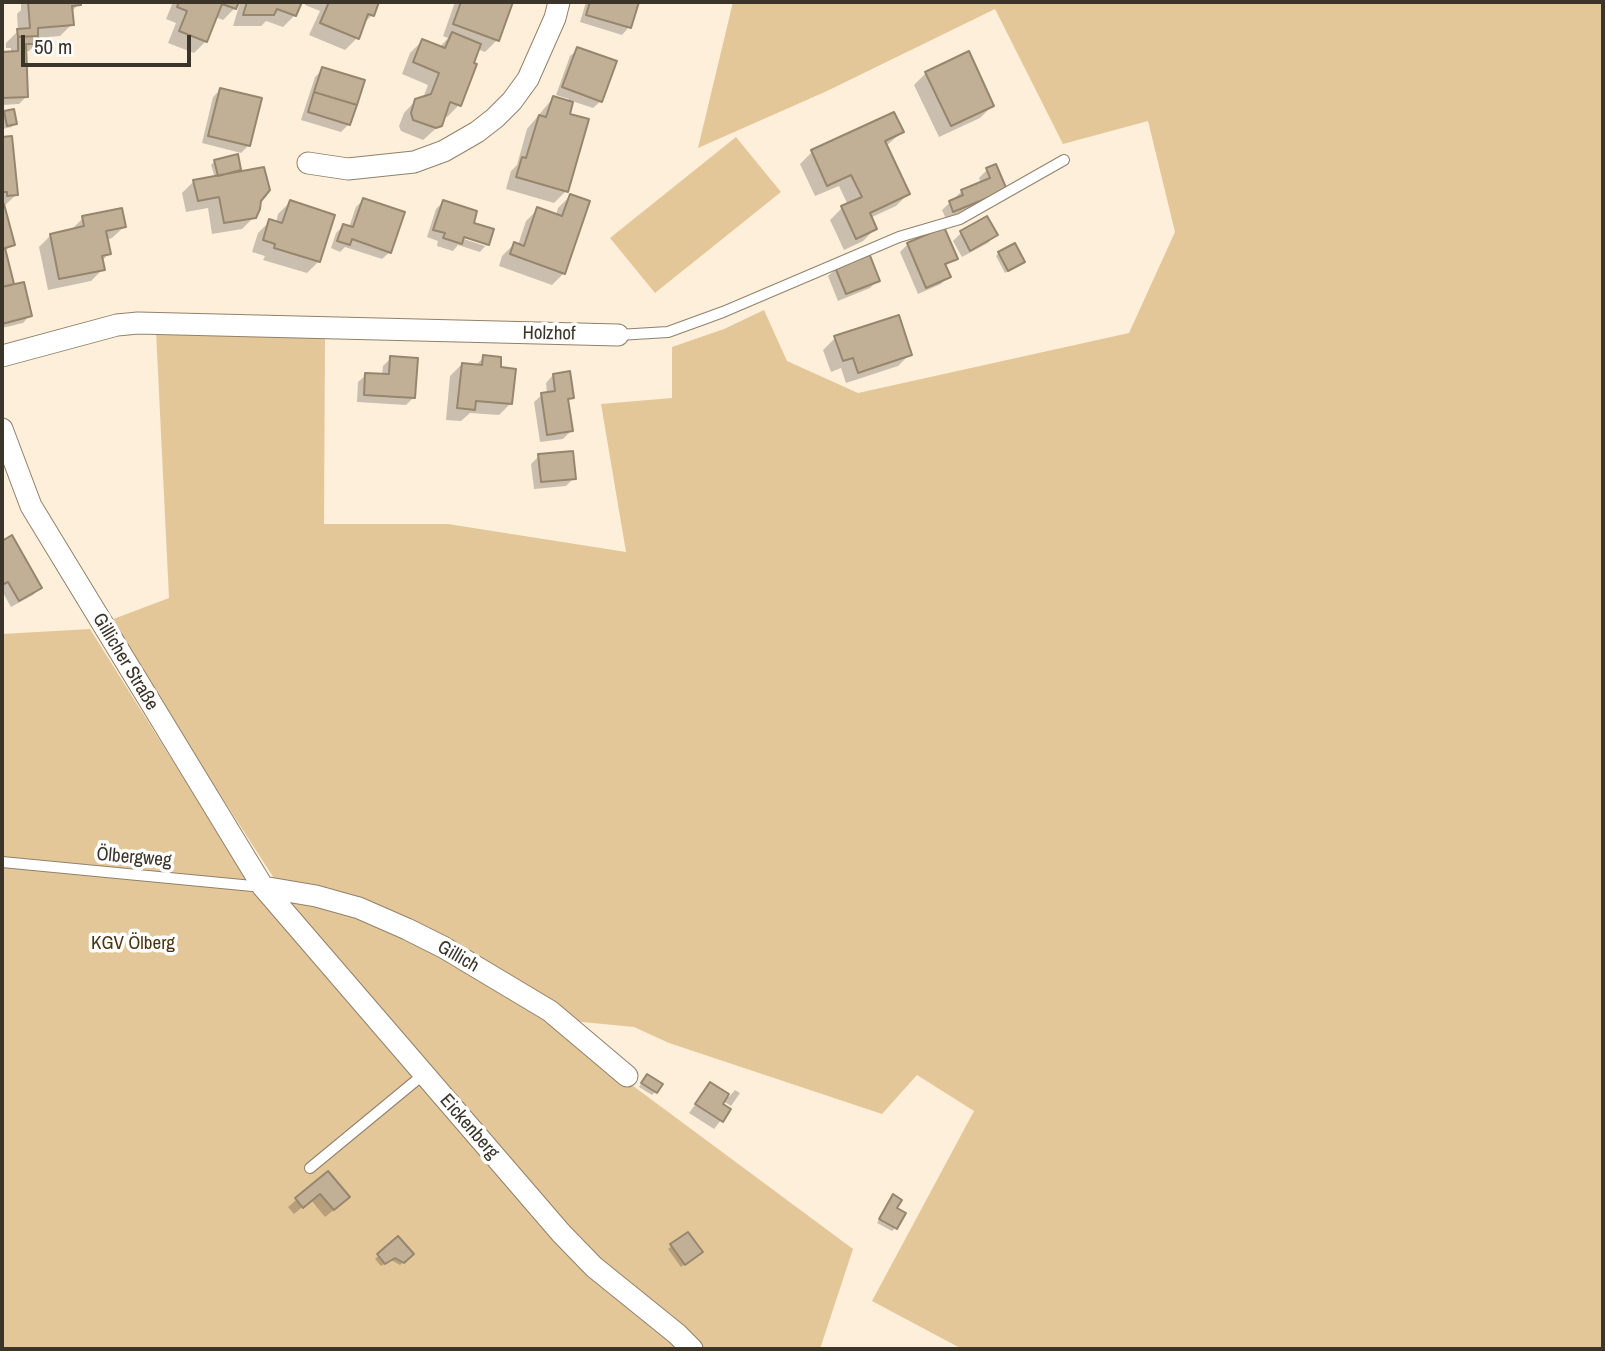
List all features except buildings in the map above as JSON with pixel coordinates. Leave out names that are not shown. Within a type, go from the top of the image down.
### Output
[{"type":"street","points":[[308,163],[348,169],[414,162],[444,151],[477,132],[512,101],[528,79],[555,18],[559,2]]},
{"type":"street","name":"Holzhof","points":[[2,356],[117,325],[138,323],[618,335]]},
{"type":"street","name":"Gillicher Straße","points":[[2,429],[31,506],[264,887]]},
{"type":"street","name":"Eickenberg","points":[[264,887],[586,1259],[692,1349]]},
{"type":"street","name":"Gillich","points":[[264,887],[316,896],[359,908],[419,935],[550,1011],[627,1076]]},
{"type":"lane","name":"Holzhof","points":[[618,335],[668,332],[723,312],[899,237],[960,219],[1064,160]]},
{"type":"lane","name":"Ölbergweg","points":[[2,862],[264,887]]},
{"type":"lane","points":[[310,1168],[424,1074]]},
{"type":"green space","name":"KGV Ölberg","points":[[733,2],[1603,2],[1603,1349],[962,1349],[872,1301],[974,1111],[917,1075],[882,1114],[669,1043],[634,1027],[562,1020],[617,1074],[853,1249],[820,1349],[2,1349],[2,634],[90,629],[251,886],[288,900],[108,621],[169,598],[156,331],[325,336],[324,524],[448,524],[626,552],[601,404],[672,398],[672,347],[724,329],[764,310],[787,361],[858,393],[1129,333],[1175,232],[1148,121],[1063,144],[995,9],[827,91],[698,148]]},
{"type":"green space","points":[[736,137],[781,192],[655,293],[610,238]]}]
